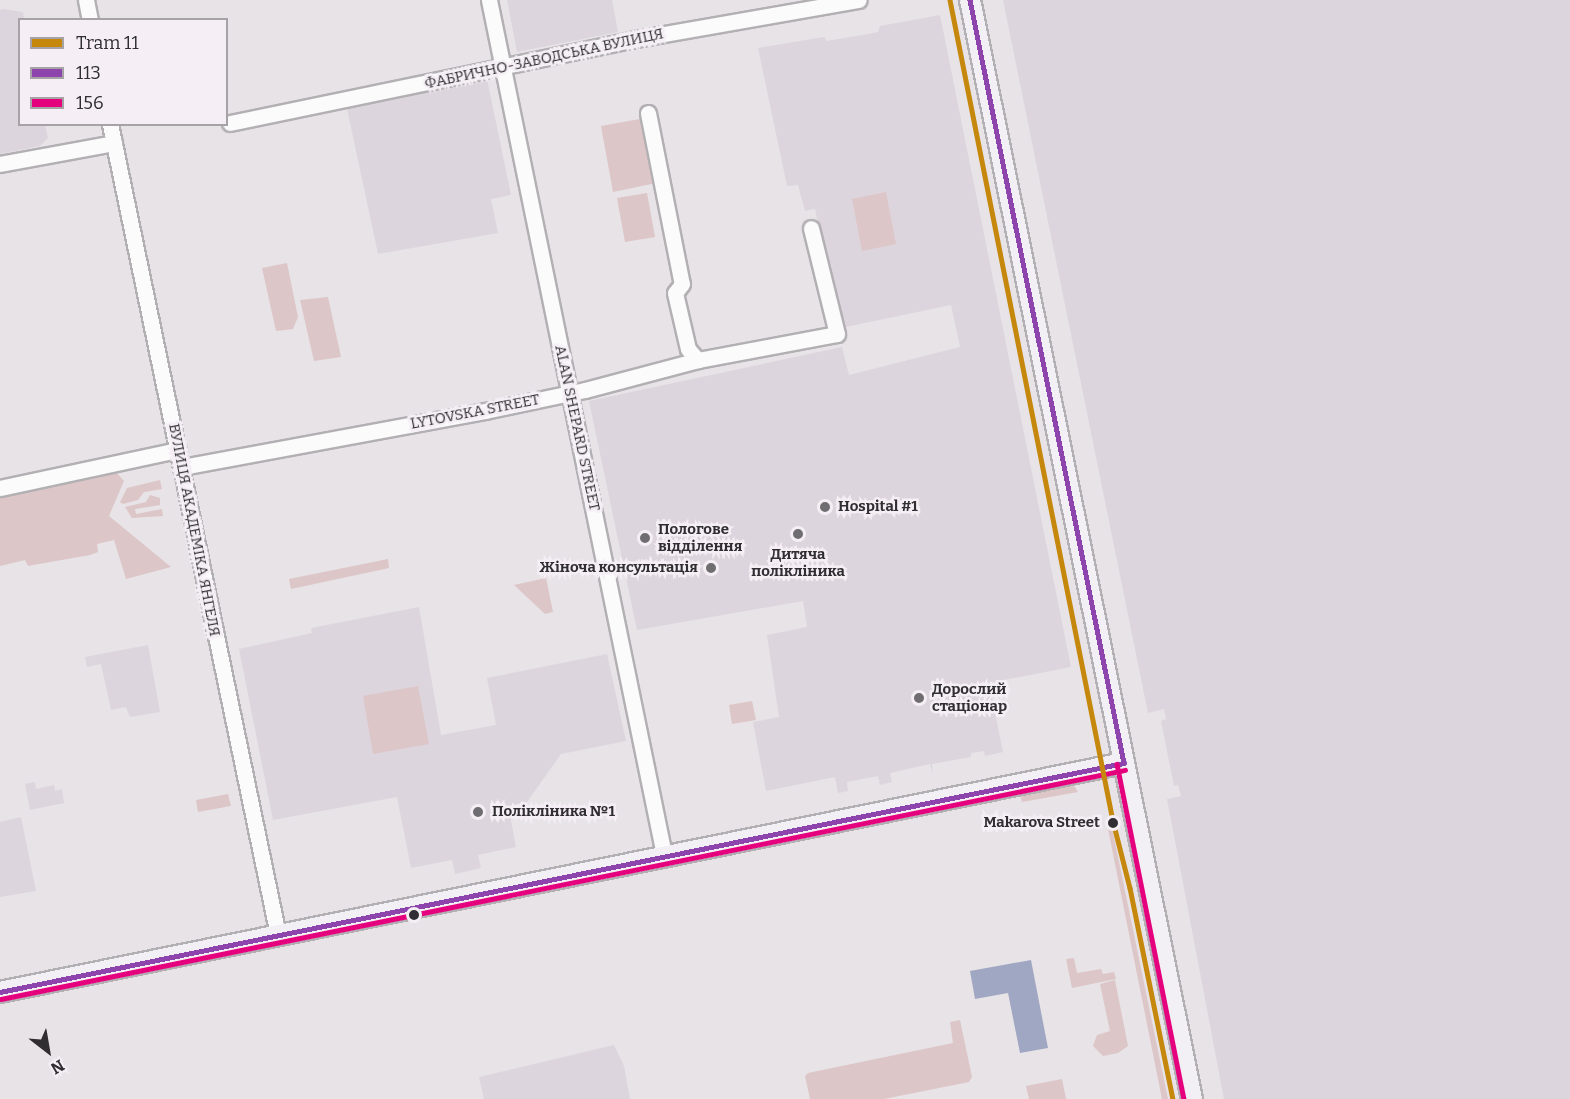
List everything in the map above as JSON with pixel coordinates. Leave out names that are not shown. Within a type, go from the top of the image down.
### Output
[{"type":"main road","points":[[970,0],[1192,1099]]},
{"type":"main road","points":[[0,992],[1124,762]]},
{"type":"street","points":[[86,0],[90,18]]},
{"type":"street","name":"ALAN SHEPARD STREET","points":[[489,0],[664,855]]},
{"type":"street","name":"ФАБРИЧНО-ЗАВОДСЬКА ВУЛИЦЯ","points":[[230,123],[635,39],[860,0]]},
{"type":"street","points":[[648,113],[682,284],[675,293],[688,349],[698,360]]},
{"type":"street","name":"ВУЛИЦЯ АКАДЕМІКА ЯНГЕЛЯ","points":[[110,126],[278,935]]},
{"type":"street","points":[[0,164],[114,143]]},
{"type":"street","name":"LYTOVSKA STREET","points":[[182,467],[570,394],[698,360],[837,334],[811,228]]},
{"type":"street","points":[[0,488],[178,450]]},
{"type":"shaded area","points":[[507,0],[612,0],[618,32],[517,52]]},
{"type":"shaded area","points":[[1003,0],[1570,0],[1570,1099],[1224,1099],[1167,799],[1181,796],[1178,785],[1174,786],[1161,721],[1166,719],[1164,709],[1148,713]]},
{"type":"shaded area","points":[[0,10],[23,12],[24,18],[18,18],[18,126],[45,126],[48,138],[40,146],[0,154]]},
{"type":"shaded area","name":"Hospital #1","points":[[940,15],[1071,667],[989,683],[1003,752],[985,756],[984,751],[971,753],[971,757],[932,764],[933,774],[930,764],[890,773],[892,782],[880,785],[878,776],[847,782],[848,791],[838,793],[835,777],[766,791],[753,722],[779,717],[767,635],[807,627],[803,601],[637,630],[589,401],[842,347],[849,375],[960,347],[951,305],[841,328],[815,209],[805,211],[798,185],[787,186],[758,48],[824,37],[827,41],[868,34],[878,32],[880,26]]},
{"type":"shaded area","points":[[486,74],[511,195],[491,199],[498,233],[378,254],[346,104]]},
{"type":"shaded area","points":[[645,118],[656,183],[613,192],[601,126]]},
{"type":"shaded area","points":[[886,192],[896,244],[862,251],[852,199]]},
{"type":"shaded area","points":[[647,193],[655,237],[625,242],[617,198]]},
{"type":"shaded area","points":[[287,263],[298,317],[293,329],[276,331],[262,268]]},
{"type":"shaded area","points":[[328,297],[341,357],[314,361],[300,300]]},
{"type":"shaded area","points":[[116,472],[124,481],[109,516],[171,567],[126,579],[114,540],[97,544],[98,552],[90,555],[28,566],[25,560],[0,566],[0,497],[36,486]]},
{"type":"shaded area","points":[[160,480],[162,489],[144,492],[138,500],[123,504],[120,502],[127,488]]},
{"type":"shaded area","points":[[150,495],[160,498],[160,505],[135,509],[136,514],[162,509],[163,516],[132,518],[125,507],[146,502]]},
{"type":"shaded area","points":[[388,559],[389,568],[291,589],[289,579]]},
{"type":"shaded area","points":[[546,578],[553,612],[545,614],[514,585]]},
{"type":"shaded area","points":[[419,607],[441,735],[496,725],[487,678],[607,654],[626,741],[561,754],[527,802],[508,806],[516,847],[478,855],[481,868],[455,874],[452,860],[411,868],[397,797],[273,820],[239,649],[312,633],[311,628]]},
{"type":"shaded area","points":[[148,645],[160,712],[130,717],[126,707],[111,710],[101,664],[87,667],[85,657]]},
{"type":"shaded area","points":[[418,686],[429,744],[373,754],[363,696]]},
{"type":"shaded area","points":[[752,701],[756,720],[732,724],[729,705]]},
{"type":"shaded area","points":[[35,782],[36,789],[54,785],[55,791],[62,789],[64,803],[30,810],[25,784]]},
{"type":"shaded area","points":[[1070,785],[1078,792],[1022,802],[1020,793]]},
{"type":"shaded area","points":[[228,794],[231,806],[198,812],[196,800]]},
{"type":"shaded area","points":[[21,817],[36,891],[0,897],[0,822]]},
{"type":"shaded area","points":[[1110,818],[1168,1099],[1162,1099],[1106,819]]},
{"type":"shaded area","points":[[1074,958],[1077,973],[1101,969],[1103,974],[1114,972],[1116,979],[1072,988],[1066,959]]},
{"type":"shaded area","points":[[1115,980],[1128,1046],[1118,1053],[1103,1056],[1093,1046],[1097,1035],[1110,1031],[1100,984]]},
{"type":"shaded area","points":[[960,1020],[972,1077],[969,1082],[884,1099],[810,1099],[805,1076],[808,1073],[953,1043],[950,1022]]},
{"type":"shaded area","points":[[614,1045],[624,1066],[630,1099],[484,1099],[479,1077]]},
{"type":"shaded area","points":[[1062,1079],[1066,1099],[1029,1099],[1026,1086]]},
{"type":"water","points":[[1031,960],[1048,1048],[1020,1053],[1008,993],[975,999],[970,971]]},
{"type":"tram line","name":"11","points":[[950,0],[1113,821],[1130,888],[1173,1099]]},
{"type":"transit line","name":"113","points":[[970,0],[1124,763]]},
{"type":"transit line","name":"113","points":[[0,992],[1124,763]]},
{"type":"transit line","name":"156","points":[[1117,764],[1184,1099]]},
{"type":"transit line","name":"156","points":[[1,999],[1125,770]]},
{"type":"place","name":"Hospital #1","points":[[825,507]]},
{"type":"place","name":"Дитяча полікліника","points":[[798,534]]},
{"type":"place","name":"Пологове відділення","points":[[645,538]]},
{"type":"place","name":"Жіноча консультація","points":[[711,568]]},
{"type":"place","name":"Дорослий стаціонар","points":[[919,698]]},
{"type":"place","name":"Полікліника №1","points":[[478,812]]},
{"type":"place","name":"Makarova Street","points":[[1113,823]]}]
